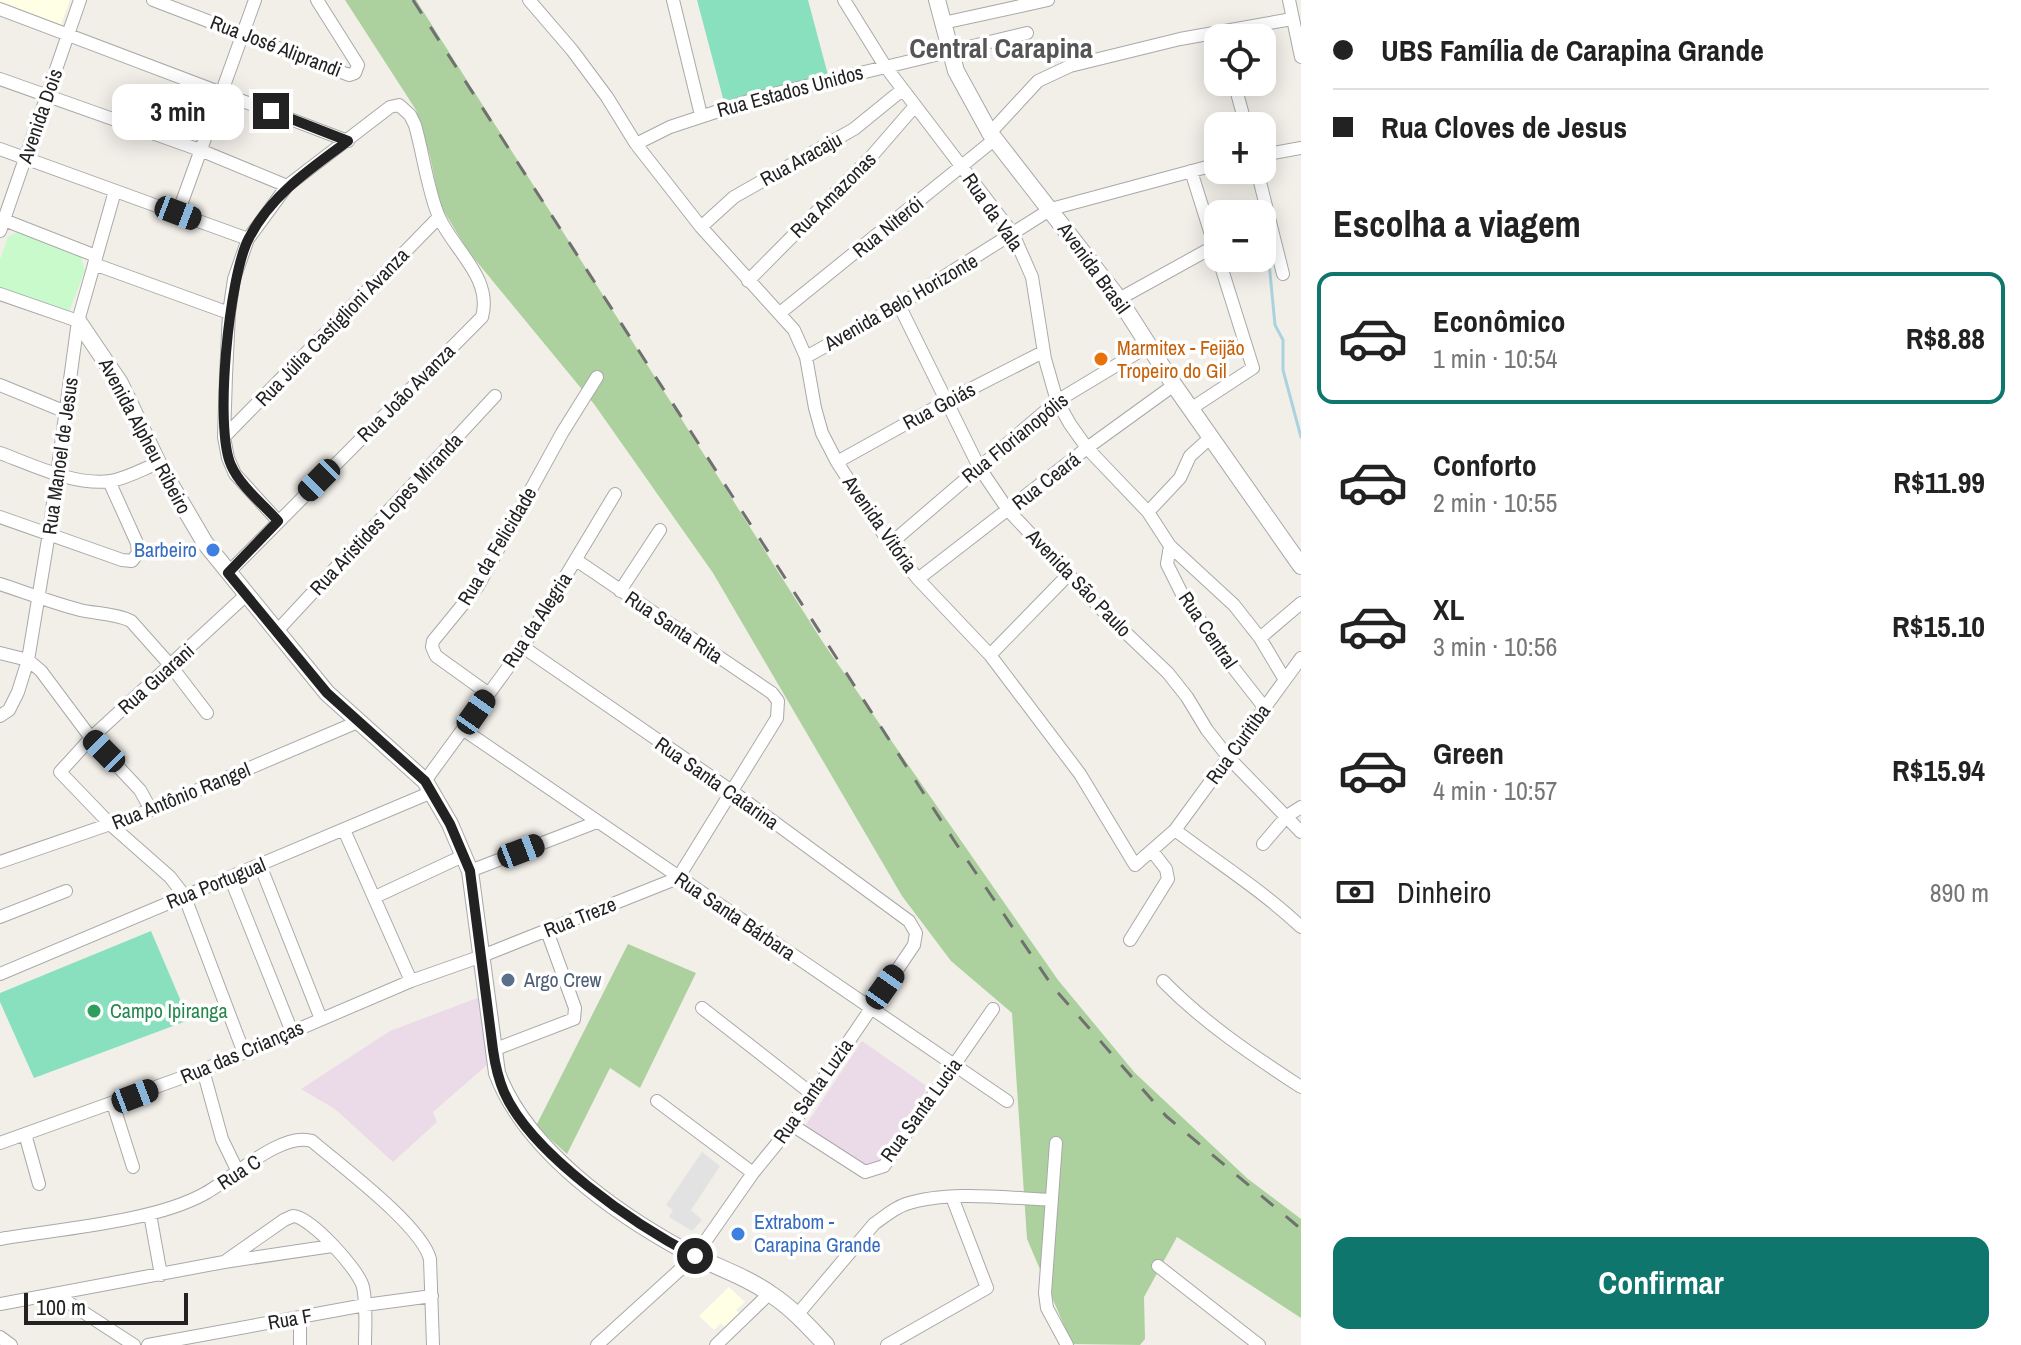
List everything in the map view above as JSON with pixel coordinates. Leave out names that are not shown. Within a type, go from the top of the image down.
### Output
[{"type":"street","name":"Avenida Dois","points":[[2,225],[80,0]]},
{"type":"street","name":"Rua José Aliprandi","points":[[153,0],[349,75],[355,73],[358,65],[317,0]]},
{"type":"street","points":[[178,213],[255,0]]},
{"type":"street","name":"Avenida Vitória","points":[[529,0],[572,50],[607,97],[636,144],[701,227],[780,313],[801,341],[822,433],[890,544],[918,579],[990,655],[1080,774],[1135,865],[1152,851]]},
{"type":"street","points":[[673,0],[701,115]]},
{"type":"street","name":"Rua da Vala","points":[[844,0],[902,90],[1013,234],[1032,277],[1043,352],[1057,401],[1087,448],[1148,512],[1170,546]]},
{"type":"street","name":"Avenida Brasil","points":[[937,0],[956,71],[993,136],[1119,299],[1174,385],[1301,566]]},
{"type":"street","points":[[943,23],[1048,0]]},
{"type":"street","points":[[1289,0],[1301,57]]},
{"type":"street","points":[[0,9],[348,141]]},
{"type":"street","name":"Rua Niterói","points":[[1270,24],[1292,19]]},
{"type":"street","name":"Rua Estados Unidos","points":[[636,144],[701,115],[761,97],[1027,33]]},
{"type":"street","name":"Rua Niterói","points":[[780,313],[961,167],[993,136],[1038,81],[1053,72],[1103,56],[1204,38]]},
{"type":"street","points":[[0,79],[200,150],[287,186]]},
{"type":"street","name":"Rua Aracaju","points":[[701,227],[734,197],[854,129],[902,90]]},
{"type":"street","name":"Rua Júlia Castiglioni Avanza","points":[[224,437],[439,217],[410,115],[399,105],[390,107],[287,186],[248,239],[234,279],[229,313],[224,437],[235,474],[278,521]]},
{"type":"street","name":"Rua Amazonas","points":[[748,281],[870,158],[915,106]]},
{"type":"street","points":[[1276,152],[1301,148]]},
{"type":"street","points":[[0,149],[248,239]]},
{"type":"street","name":"Avenida Belo Horizonte","points":[[806,357],[899,305],[1051,209],[1204,168]]},
{"type":"street","points":[[1191,171],[1204,216]]},
{"type":"street","points":[[1260,184],[1283,274]]},
{"type":"street","name":"Rua Manoel de Jesus","points":[[0,716],[9,710],[18,692],[28,660],[78,321],[115,191]]},
{"type":"street","name":"Rua João Avanza","points":[[228,573],[482,317],[486,304],[483,289],[439,217]]},
{"type":"street","points":[[2,225],[229,313]]},
{"type":"street","points":[[1119,299],[1204,252]]},
{"type":"street","points":[[1192,408],[1253,368],[1221,272]]},
{"type":"street","points":[[0,294],[78,321]]},
{"type":"street","name":"Avenida São Paulo","points":[[899,305],[979,467],[1008,510],[1068,575],[1168,673],[1229,758],[1301,832]]},
{"type":"street","name":"Avenida Alpheu Ribeiro","points":[[78,321],[120,383],[190,521],[228,573],[327,693],[429,787],[468,863],[497,1073],[505,1095],[522,1119],[555,1157],[615,1208],[695,1256],[770,1293],[826,1345]]},
{"type":"street","name":"Rua Florianopólis","points":[[890,544],[1057,401],[1150,345]]},
{"type":"street","name":"Rua Goiás","points":[[837,462],[1043,352]]},
{"type":"street","name":"Rua da Felicidade","points":[[489,694],[436,656],[433,641],[478,586],[562,433],[597,377]]},
{"type":"street","points":[[0,385],[66,412]]},
{"type":"street","name":"Rua Ceará","points":[[918,579],[1174,385]]},
{"type":"street","name":"Rua Aristides Lopes Miranda","points":[[277,631],[495,396]]},
{"type":"street","points":[[1148,512],[1180,478],[1190,456],[1211,437]]},
{"type":"street","points":[[0,453],[57,474],[109,481],[158,463]]},
{"type":"street","points":[[0,517],[132,561],[137,558],[137,543],[109,481]]},
{"type":"street","name":"Rua da Alegria","points":[[429,787],[464,730],[523,647],[615,494]]},
{"type":"street","points":[[620,591],[660,530]]},
{"type":"street","points":[[1170,546],[1234,605],[1260,638],[1285,680]]},
{"type":"street","name":"Rua Central","points":[[1170,546],[1167,564],[1183,596],[1264,707]]},
{"type":"street","name":"Rua Santa Rita","points":[[576,560],[772,693],[778,701],[777,718],[733,792]]},
{"type":"street","points":[[990,655],[1068,575]]},
{"type":"street","points":[[0,584],[80,610],[110,614],[131,621],[207,713]]},
{"type":"street","name":"Rua Guarani","points":[[111,825],[62,776],[61,768],[246,595]]},
{"type":"street","points":[[1260,638],[1301,603]]},
{"type":"street","name":"Rua Santa Catarina","points":[[523,647],[733,792],[909,921]]},
{"type":"street","points":[[0,653],[28,660],[53,685],[91,738],[129,777],[151,810]]},
{"type":"street","name":"Rua Curitiba","points":[[1175,830],[1264,707],[1300,663]]},
{"type":"street","name":"Rua Antônio Rangel","points":[[0,862],[151,810],[360,721]]},
{"type":"street","name":"Rua Santa Bárbara","points":[[464,730],[1007,1101]]},
{"type":"street","name":"Rua Portugual","points":[[0,974],[344,830],[429,787]]},
{"type":"street","points":[[678,878],[733,792]]},
{"type":"street","points":[[1263,844],[1287,816],[1301,807]]},
{"type":"street","points":[[375,897],[468,863],[597,822]]},
{"type":"street","points":[[111,825],[152,859],[184,895],[244,1053]]},
{"type":"street","points":[[344,830],[411,981]]},
{"type":"street","points":[[1130,940],[1168,879],[1166,869],[1152,851],[1175,830],[1275,903],[1301,927]]},
{"type":"street","points":[[260,865],[321,1019]]},
{"type":"street","points":[[230,877],[292,1032]]},
{"type":"street","name":"Rua Treze","points":[[482,956],[678,878]]},
{"type":"street","points":[[0,917],[66,891]]},
{"type":"street","name":"Rua Santa Luzia","points":[[597,1345],[695,1256],[753,1173],[792,1125],[914,945],[916,933],[909,921]]},
{"type":"street","points":[[493,1050],[574,1019],[575,1008],[547,931]]},
{"type":"street","name":"Rua das Crianças","points":[[0,1143],[203,1070],[411,981],[482,956]]},
{"type":"street","points":[[1163,981],[1184,1003],[1225,1036],[1301,1087]]},
{"type":"street","points":[[702,1008],[812,1094]]},
{"type":"street","name":"Rua Santa Lucia","points":[[792,1125],[865,1172],[884,1166],[993,1009]]},
{"type":"street","points":[[203,1070],[222,1139],[238,1172]]},
{"type":"street","points":[[657,1101],[753,1173]]},
{"type":"street","points":[[113,1104],[133,1167]]},
{"type":"street","points":[[25,1134],[39,1184]]},
{"type":"street","name":"Rua C","points":[[0,1239],[150,1214],[181,1205],[205,1194],[287,1141],[298,1138],[312,1141],[411,1229],[426,1248],[430,1259],[432,1296]]},
{"type":"street","points":[[1056,1143],[1045,1293],[1047,1308],[1067,1345]]},
{"type":"street","points":[[797,1315],[874,1224],[889,1212],[907,1204],[952,1197],[1052,1200]]},
{"type":"street","points":[[887,1345],[987,1288],[952,1197]]},
{"type":"street","points":[[150,1214],[161,1275]]},
{"type":"street","points":[[224,1262],[284,1220],[293,1216],[309,1221],[354,1269],[362,1284],[365,1345]]},
{"type":"street","points":[[0,1304],[224,1262],[332,1246]]},
{"type":"street","points":[[1158,1266],[1259,1345]]},
{"type":"street","points":[[716,1345],[770,1293]]},
{"type":"street","points":[[57,1295],[134,1345]]},
{"type":"street","points":[[432,1296],[433,1345]]},
{"type":"street","name":"Rua F","points":[[148,1345],[365,1305],[432,1296]]},
{"type":"street","points":[[300,1318],[300,1345]]},
{"type":"street","points":[[221,1345],[229,1330]]},
{"type":"street","points":[[0,1337],[11,1345]]},
{"type":"shaded area","points":[[0,0],[70,0],[60,27],[0,5]]},
{"type":"shaded area","points":[[480,997],[487,1065],[433,1112],[437,1122],[393,1162],[335,1109],[301,1089],[390,1031]]},
{"type":"shaded area","points":[[862,1041],[928,1087],[878,1163],[868,1167],[805,1126]]},
{"type":"shaded area","points":[[702,1152],[720,1166],[691,1210],[702,1220],[692,1231],[669,1217],[673,1210],[666,1205]]},
{"type":"shaded area","points":[[729,1287],[745,1302],[725,1327],[721,1323],[714,1330],[699,1316]]},
{"type":"green space","points":[[345,0],[416,0],[824,644],[1058,980],[1135,1073],[1248,1179],[1301,1219],[1301,1318],[1177,1237],[1144,1297],[1145,1339],[1140,1345],[1072,1344],[1027,1239],[1012,1013],[951,961],[902,896],[713,573],[594,404],[468,251],[440,205],[416,110]]},
{"type":"green space","points":[[697,0],[808,0],[828,75],[724,102]]},
{"type":"green space","points":[[18,232],[80,255],[85,270],[69,312],[0,289],[0,260],[8,237]]},
{"type":"green space","name":"Campo Ipiranga","points":[[151,931],[189,1020],[34,1078],[0,1002],[0,993]]},
{"type":"green space","points":[[628,944],[696,973],[640,1088],[610,1068],[567,1154],[536,1126]]},
{"type":"waterway","points":[[1270,272],[1275,325],[1283,340],[1283,370],[1301,437]]},
{"type":"railway","points":[[413,0],[955,842],[1053,987],[1166,1116],[1301,1229]]},
{"type":"place","name":"Marmitex - Feijão Tropeiro do Gil","points":[[1101,359]]},
{"type":"place","name":"Barbeiro","points":[[213,550]]},
{"type":"place","name":"Argo Crew","points":[[508,980]]},
{"type":"place","name":"Campo Ipiranga","points":[[94,1011]]},
{"type":"place","name":"Extrabom - Carapina Grande","points":[[738,1234]]},
{"type":"district","name":"Central Carapina","points":[[1001,48]]},
{"type":"route","points":[[271,111],[348,141],[287,186],[248,239],[234,279],[229,313],[224,437],[235,474],[278,521],[228,573],[327,693],[425,781],[450,824],[470,871],[493,1050],[505,1095],[555,1157],[591,1189],[615,1208],[695,1256]]}]
